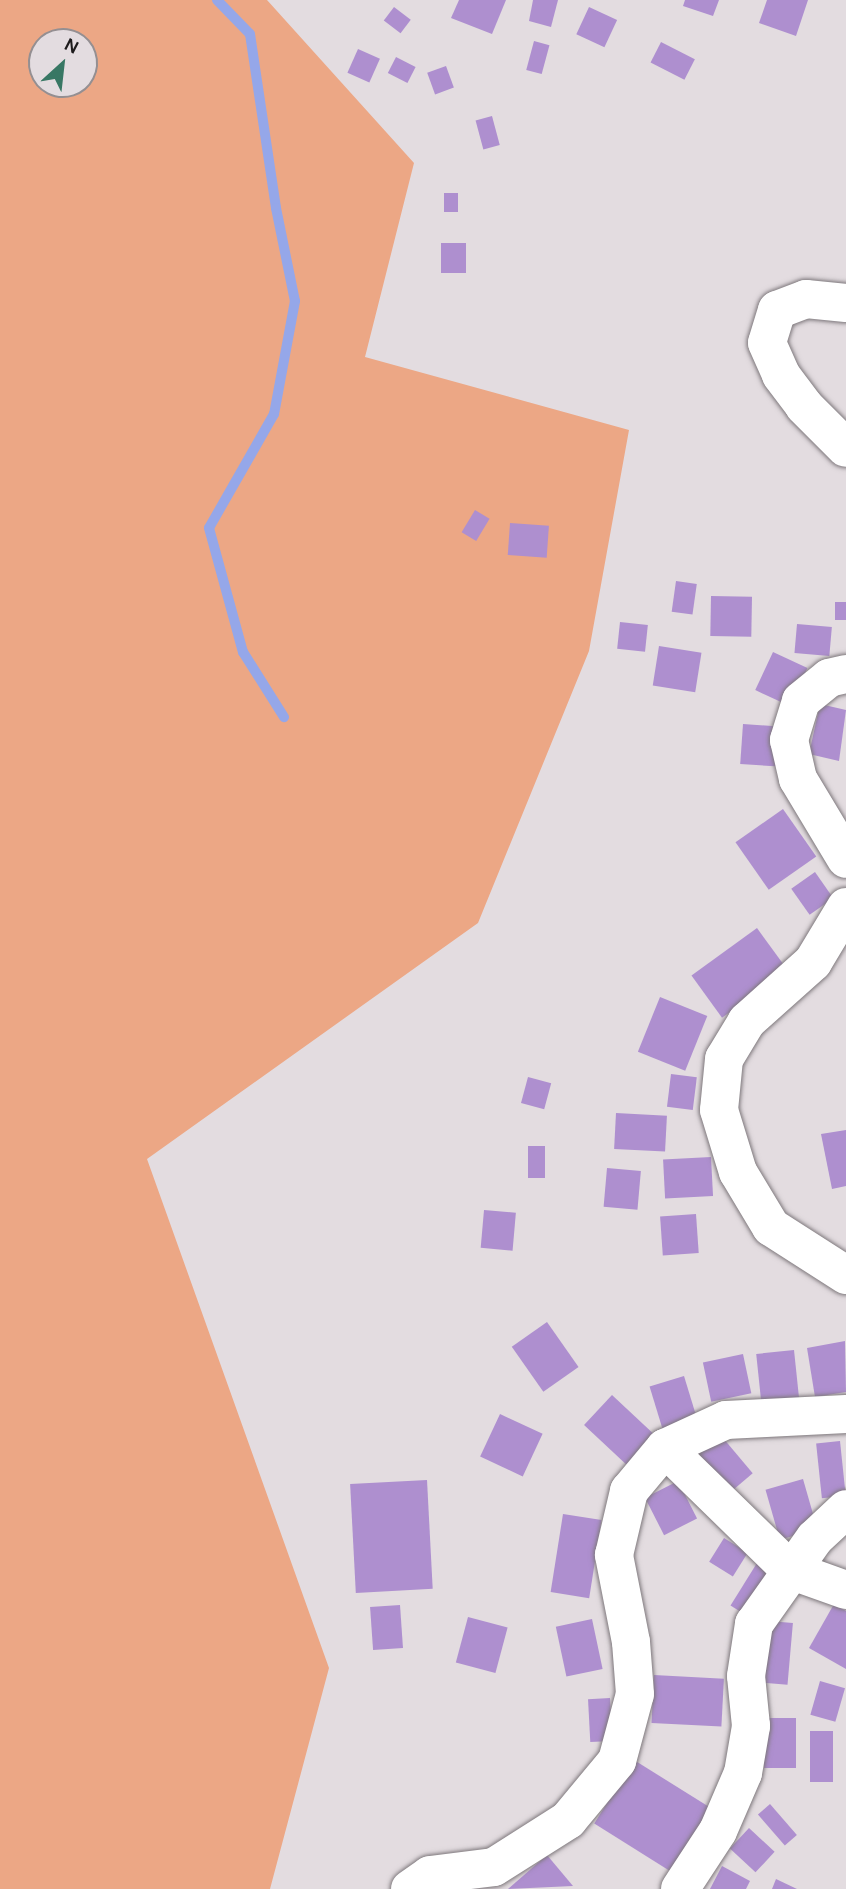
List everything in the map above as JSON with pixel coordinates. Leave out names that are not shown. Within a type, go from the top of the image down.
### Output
[{"type":"street","points":[[846,303],[806,299],[777,310],[767,343],[781,376],[804,406],[846,448]]},
{"type":"street","points":[[846,674],[829,678],[801,701],[789,740],[798,779],[846,859]]},
{"type":"street","points":[[846,907],[813,962],[747,1021],[723,1059],[719,1110],[738,1172],[771,1227],[846,1275]]},
{"type":"street","points":[[410,1889],[430,1875],[494,1867],[568,1819],[617,1761],[635,1694],[631,1643],[614,1555],[629,1490],[665,1448],[726,1420],[846,1414]]},
{"type":"street","points":[[665,1448],[790,1570],[846,1590]]},
{"type":"street","points":[[680,1889],[718,1831],[743,1773],[751,1726],[746,1676],[754,1624],[790,1570],[846,1509]]},
{"type":"shaded area","points":[[0,0],[267,0],[414,163],[365,357],[629,430],[589,651],[478,923],[147,1159],[329,1668],[270,1889],[0,1889]]},
{"type":"building","points":[[459,0],[506,0],[492,34],[451,18]]},
{"type":"building","points":[[533,0],[558,0],[551,27],[529,21]]},
{"type":"building","points":[[685,0],[719,0],[713,16],[683,6]]},
{"type":"building","points":[[767,0],[808,0],[796,36],[759,23]]},
{"type":"building","points":[[394,7],[411,20],[401,33],[384,21]]},
{"type":"building","points":[[589,7],[617,20],[604,47],[576,34]]},
{"type":"building","points":[[534,41],[549,45],[542,74],[526,70]]},
{"type":"building","points":[[661,42],[695,59],[684,80],[651,62]]},
{"type":"building","points":[[358,49],[380,59],[369,83],[347,73]]},
{"type":"building","points":[[396,57],[416,67],[407,83],[388,73]]},
{"type":"building","points":[[446,66],[454,88],[435,94],[427,73]]},
{"type":"building","points":[[492,116],[500,145],[483,149],[476,120]]},
{"type":"building","points":[[444,193],[458,193],[458,212],[444,212]]},
{"type":"building","points":[[441,243],[466,243],[466,273],[441,273]]},
{"type":"building","points":[[475,510],[490,519],[476,541],[462,532]]},
{"type":"building","points":[[510,523],[549,526],[547,558],[508,555]]},
{"type":"building","points":[[676,581],[697,584],[692,615],[672,612]]},
{"type":"building","points":[[711,596],[752,597],[751,637],[710,636]]},
{"type":"building","points":[[835,602],[846,602],[846,620],[835,620]]},
{"type":"building","points":[[620,622],[648,625],[645,652],[617,649]]},
{"type":"building","points":[[797,624],[832,627],[829,656],[794,653]]},
{"type":"building","points":[[659,646],[701,653],[695,692],[653,686]]},
{"type":"building","points":[[773,652],[807,668],[790,706],[755,690]]},
{"type":"building","points":[[820,704],[846,710],[839,761],[809,754]]},
{"type":"building","points":[[743,724],[782,727],[779,767],[740,764]]},
{"type":"building","points":[[783,809],[816,857],[769,890],[735,842]]},
{"type":"building","points":[[815,872],[833,898],[810,915],[791,889]]},
{"type":"building","points":[[757,928],[788,970],[722,1018],[691,976]]},
{"type":"building","points":[[660,997],[707,1016],[685,1071],[638,1052]]},
{"type":"building","points":[[671,1074],[697,1077],[693,1110],[667,1107]]},
{"type":"building","points":[[528,1077],[551,1083],[544,1109],[521,1103]]},
{"type":"building","points":[[616,1113],[667,1116],[665,1152],[614,1149]]},
{"type":"building","points":[[846,1130],[846,1186],[832,1189],[821,1134]]},
{"type":"building","points":[[528,1146],[545,1146],[545,1178],[528,1178]]},
{"type":"building","points":[[711,1157],[713,1196],[665,1198],[663,1160]]},
{"type":"building","points":[[607,1168],[641,1171],[637,1210],[604,1207]]},
{"type":"building","points":[[484,1210],[516,1213],[513,1251],[481,1248]]},
{"type":"building","points":[[696,1214],[699,1253],[663,1255],[660,1217]]},
{"type":"building","points":[[547,1322],[579,1367],[543,1392],[512,1347]]},
{"type":"building","points":[[845,1341],[846,1392],[815,1397],[807,1348]]},
{"type":"building","points":[[794,1350],[799,1399],[761,1403],[756,1354]]},
{"type":"building","points":[[743,1354],[751,1393],[711,1402],[703,1363]]},
{"type":"building","points":[[684,1376],[698,1422],[664,1432],[650,1387]]},
{"type":"building","points":[[612,1395],[659,1439],[631,1469],[584,1425]]},
{"type":"building","points":[[500,1414],[543,1434],[523,1476],[480,1457]]},
{"type":"building","points":[[718,1432],[753,1473],[730,1493],[695,1451]]},
{"type":"building","points":[[840,1441],[846,1496],[822,1498],[816,1444]]},
{"type":"building","points":[[803,1479],[817,1529],[780,1540],[766,1490]]},
{"type":"building","points":[[427,1480],[433,1589],[356,1593],[350,1484]]},
{"type":"building","points":[[678,1481],[697,1518],[664,1535],[645,1498]]},
{"type":"building","points":[[563,1514],[602,1520],[589,1598],[551,1592]]},
{"type":"building","points":[[724,1538],[748,1553],[733,1577],[709,1562]]},
{"type":"building","points":[[757,1563],[773,1573],[747,1615],[731,1605]]},
{"type":"building","points":[[834,1604],[846,1611],[846,1669],[809,1648]]},
{"type":"building","points":[[400,1605],[403,1648],[373,1650],[370,1607]]},
{"type":"building","points":[[468,1617],[508,1628],[495,1673],[456,1662]]},
{"type":"building","points":[[592,1619],[603,1669],[566,1677],[556,1627]]},
{"type":"building","points":[[769,1621],[793,1623],[788,1685],[764,1683]]},
{"type":"building","points":[[654,1675],[724,1679],[721,1727],[651,1723]]},
{"type":"building","points":[[820,1681],[845,1688],[835,1722],[810,1715]]},
{"type":"building","points":[[610,1698],[612,1741],[590,1742],[588,1699]]},
{"type":"building","points":[[764,1718],[796,1718],[796,1768],[764,1768]]},
{"type":"building","points":[[810,1731],[833,1731],[833,1782],[810,1782]]},
{"type":"building","points":[[634,1760],[713,1809],[673,1873],[594,1824]]},
{"type":"building","points":[[770,1804],[797,1835],[785,1845],[758,1814]]},
{"type":"building","points":[[749,1828],[775,1852],[756,1872],[730,1848]]},
{"type":"building","points":[[547,1855],[573,1886],[508,1889]]},
{"type":"building","points":[[722,1866],[750,1881],[746,1889],[710,1889]]},
{"type":"building","points":[[776,1879],[797,1889],[772,1889]]},
{"type":"waterway","points":[[217,0],[250,34],[276,208],[295,301],[274,414],[209,528],[243,652],[284,717]]}]
